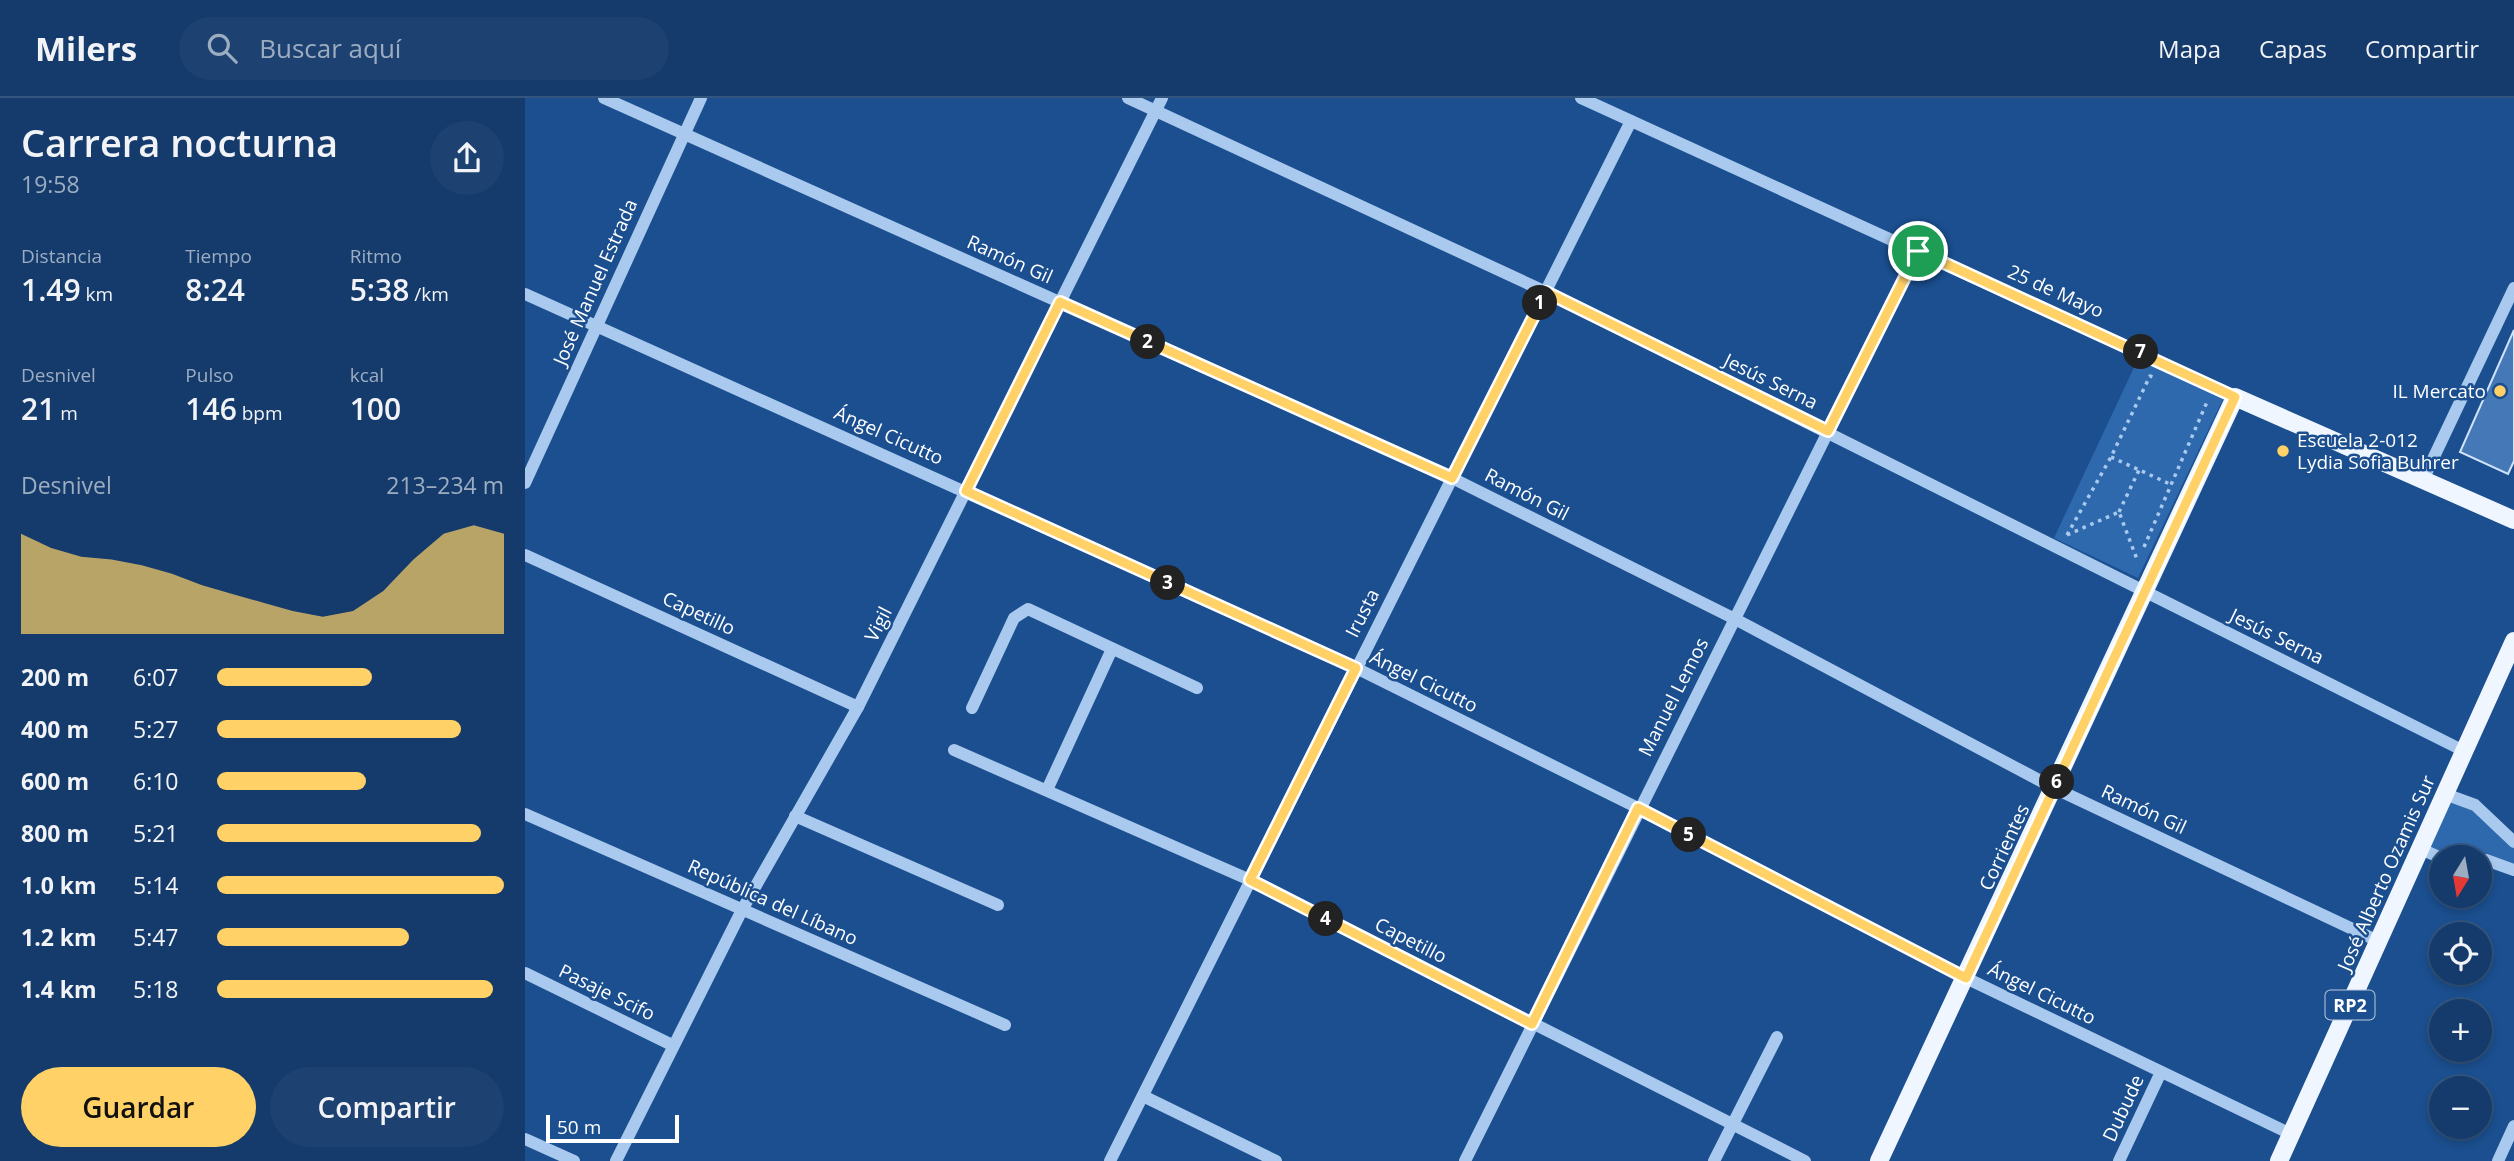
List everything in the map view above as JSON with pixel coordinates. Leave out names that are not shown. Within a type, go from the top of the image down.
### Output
[{"type":"main road","name":"25 de Mayo","points":[[2235,397],[2514,520]]},
{"type":"main road","name":"Corrientes","points":[[1879,1161],[2235,397]]},
{"type":"main road","name":"José Alberto Ozamis Sur","points":[[2279,1161],[2514,641]]},
{"type":"street","name":"Ramón Gil","points":[[604,98],[1452,478],[1735,619],[2054,788],[2378,941]]},
{"type":"street","name":"José Manuel Estrada","points":[[525,483],[701,98]]},
{"type":"street","name":"Jesús Serna","points":[[1128,98],[1159,104],[2148,584],[2464,751]]},
{"type":"street","name":"25 de Mayo","points":[[1581,98],[2235,397]]},
{"type":"street","name":"Vigil","points":[[616,1161],[742,909],[858,707],[1159,104]]},
{"type":"street","name":"Irusta","points":[[1110,1161],[1631,121]]},
{"type":"street","name":"Manuel Lemos","points":[[1465,1161],[1638,808],[1918,251]]},
{"type":"street","points":[[2423,480],[2514,288]]},
{"type":"street","name":"Ángel Cicutto","points":[[525,294],[1356,668],[1638,808],[1966,978],[2291,1135]]},
{"type":"street","name":"Capetillo","points":[[525,555],[858,707]]},
{"type":"street","points":[[972,708],[1014,618],[1028,609],[1197,688]]},
{"type":"street","points":[[1048,790],[1112,649]]},
{"type":"street","name":"Capetillo","points":[[954,750],[1250,880],[1805,1161]]},
{"type":"street","points":[[2445,794],[2475,806],[2514,842]]},
{"type":"street","name":"República del Líbano","points":[[525,814],[1005,1026]]},
{"type":"street","points":[[796,816],[998,905]]},
{"type":"street","points":[[2421,849],[2429,853]]},
{"type":"street","points":[[2492,862],[2514,870]]},
{"type":"street","name":"Pasaje Scifo","points":[[525,973],[672,1045]]},
{"type":"street","points":[[1714,1161],[1777,1037]]},
{"type":"street","name":"Dubude","points":[[2119,1161],[2161,1072]]},
{"type":"street","points":[[1143,1097],[1276,1161]]},
{"type":"street","points":[[2498,1161],[2514,1126]]},
{"type":"street","points":[[525,1139],[574,1161]]},
{"type":"path","points":[[2139,470],[2119,512],[2067,535],[2111,457],[2150,376]]},
{"type":"path","points":[[2138,562],[2207,402]]},
{"type":"path","points":[[2111,457],[2190,493]]},
{"type":"path","points":[[2119,512],[2148,584]]},
{"type":"shaded area","points":[[2138,359],[2223,399],[2138,578],[2054,538]]},
{"type":"shaded area","points":[[2445,794],[2461,800],[2514,842],[2514,870],[2492,862],[2492,845],[2429,845],[2429,853],[2421,849]]},
{"type":"building","name":"IL Mercato","points":[[2514,330],[2514,461],[2508,474],[2460,452]]},
{"type":"place","name":"IL Mercato","points":[[2500,391]]},
{"type":"place","name":"Escuela 2-012 Lydia Sofia Buhrer","points":[[2283,451]]},
{"type":"route","points":[[1918,251],[2235,397],[1966,978],[1638,808],[1532,1024],[1250,880],[1356,668],[966,491],[1060,302],[1452,478],[1546,292],[1828,431],[1918,251]]}]
